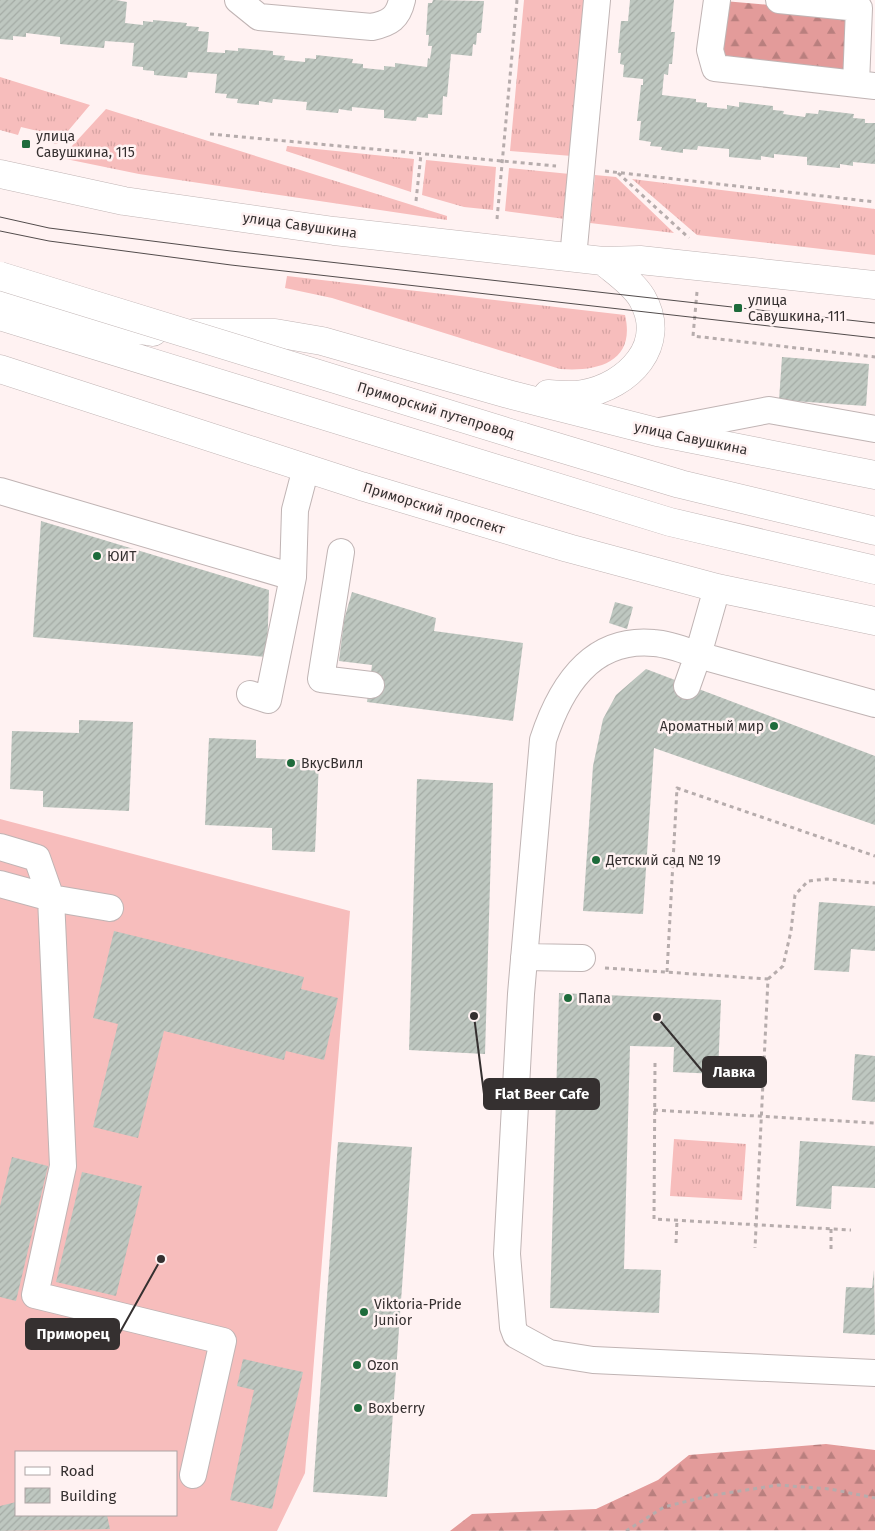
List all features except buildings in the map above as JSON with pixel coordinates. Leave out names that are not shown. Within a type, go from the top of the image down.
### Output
[{"type":"main road","name":"улица Савушкина","points":[[0,174],[124,201],[334,231],[602,261],[640,260],[875,285]]},
{"type":"main road","name":"улица Савушкина","points":[[508,394],[582,395],[614,384],[637,367],[648,346],[650,328],[647,312],[642,298],[632,286],[602,261]]},
{"type":"main road","name":"Приморский путепровод","points":[[0,276],[680,484],[875,531]]},
{"type":"main road","name":"улица Савушкина","points":[[0,290],[108,325],[159,332],[274,333],[322,341],[508,394],[657,432],[875,475]]},
{"type":"main road","points":[[0,316],[670,522],[875,570]]},
{"type":"main road","name":"Приморский проспект","points":[[0,369],[306,468],[568,548],[717,588],[875,621]]},
{"type":"lane","points":[[238,0],[259,17],[372,27],[386,24],[398,14],[402,0]]},
{"type":"lane","points":[[573,258],[597,0]]},
{"type":"lane","points":[[716,0],[710,50],[715,68],[865,85],[859,8],[779,0]]},
{"type":"lane","points":[[657,432],[769,410],[875,429]]},
{"type":"lane","points":[[250,694],[268,700],[293,577],[295,510],[306,468]]},
{"type":"lane","points":[[0,491],[293,577]]},
{"type":"lane","points":[[341,552],[321,679],[371,685]]},
{"type":"lane","points":[[687,686],[717,588]]},
{"type":"lane","points":[[875,704],[653,642],[629,644],[611,650],[586,663],[571,679],[553,710],[543,740],[524,957],[507,1254],[513,1327],[516,1336],[549,1353],[593,1360],[875,1373]]},
{"type":"lane","points":[[0,847],[37,858],[51,898],[63,1166],[35,1295],[223,1340],[193,1475]]},
{"type":"lane","points":[[0,884],[51,898],[110,908]]},
{"type":"lane","points":[[524,957],[590,963]]},
{"type":"path","points":[[497,219],[517,0]]},
{"type":"path","points":[[210,134],[617,172],[875,202]]},
{"type":"path","points":[[416,202],[421,154]]},
{"type":"path","points":[[617,172],[693,242]]},
{"type":"path","points":[[698,286],[693,336],[875,357]]},
{"type":"path","points":[[667,972],[677,788],[875,856]]},
{"type":"path","points":[[590,963],[667,972],[768,979],[783,966],[791,931],[795,894],[808,881],[875,882]]},
{"type":"path","points":[[755,1248],[768,979]]},
{"type":"path","points":[[655,1063],[654,1219],[851,1230]]},
{"type":"path","points":[[654,1110],[875,1123]]},
{"type":"path","points":[[676,1244],[677,1220]]},
{"type":"path","points":[[831,1229],[831,1252]]},
{"type":"path","points":[[626,1531],[664,1507],[708,1496],[778,1485],[830,1489],[875,1498]]},
{"type":"green space","points":[[524,0],[586,0],[572,156],[510,151]]},
{"type":"green space","points":[[724,1],[851,12],[849,77],[720,63]]},
{"type":"green space","points":[[0,77],[90,105],[57,144],[40,140],[42,132],[21,127],[18,135],[0,130]]},
{"type":"green space","points":[[106,109],[447,216],[447,220],[139,174],[61,158]]},
{"type":"green space","points":[[287,146],[414,159],[411,192],[286,151]]},
{"type":"green space","points":[[426,160],[496,167],[493,210],[464,207],[422,195]]},
{"type":"green space","points":[[509,168],[570,174],[565,219],[505,211]]},
{"type":"green space","points":[[595,175],[616,177],[674,233],[590,223]]},
{"type":"green space","points":[[632,179],[875,209],[875,255],[697,235]]},
{"type":"green space","points":[[287,276],[625,315],[627,331],[625,344],[619,354],[611,361],[600,366],[560,369],[332,298],[285,288]]},
{"type":"green space","points":[[0,819],[350,911],[305,1473],[277,1531],[0,1531]]},
{"type":"green space","points":[[674,1139],[746,1144],[742,1200],[670,1196]]},
{"type":"green space","points":[[826,1444],[875,1450],[875,1530],[450,1531],[472,1514],[596,1509],[658,1480],[689,1455]]},
{"type":"tram line","points":[[0,217],[49,228],[231,251],[875,323]]},
{"type":"tram line","points":[[0,231],[49,241],[231,265],[875,338]]},
{"type":"place","name":"улица Савушкина, 115","points":[[26,144]]},
{"type":"place","name":"улица Савушкина, 111","points":[[738,308]]},
{"type":"place","name":"ЮИТ","points":[[97,556]]},
{"type":"place","name":"Ароматный мир","points":[[774,726]]},
{"type":"place","name":"ВкусВилл","points":[[291,763]]},
{"type":"place","name":"Детский сад № 19","points":[[596,860]]},
{"type":"place","name":"Папа","points":[[568,998]]},
{"type":"place","name":"Flat Beer Cafe","points":[[474,1016]]},
{"type":"place","name":"Лавка","points":[[657,1017]]},
{"type":"place","name":"Приморец","points":[[161,1259]]},
{"type":"place","name":"Viktoria-Pride Junior","points":[[364,1312]]},
{"type":"place","name":"Ozon","points":[[357,1365]]},
{"type":"place","name":"Boxberry","points":[[358,1408]]}]
